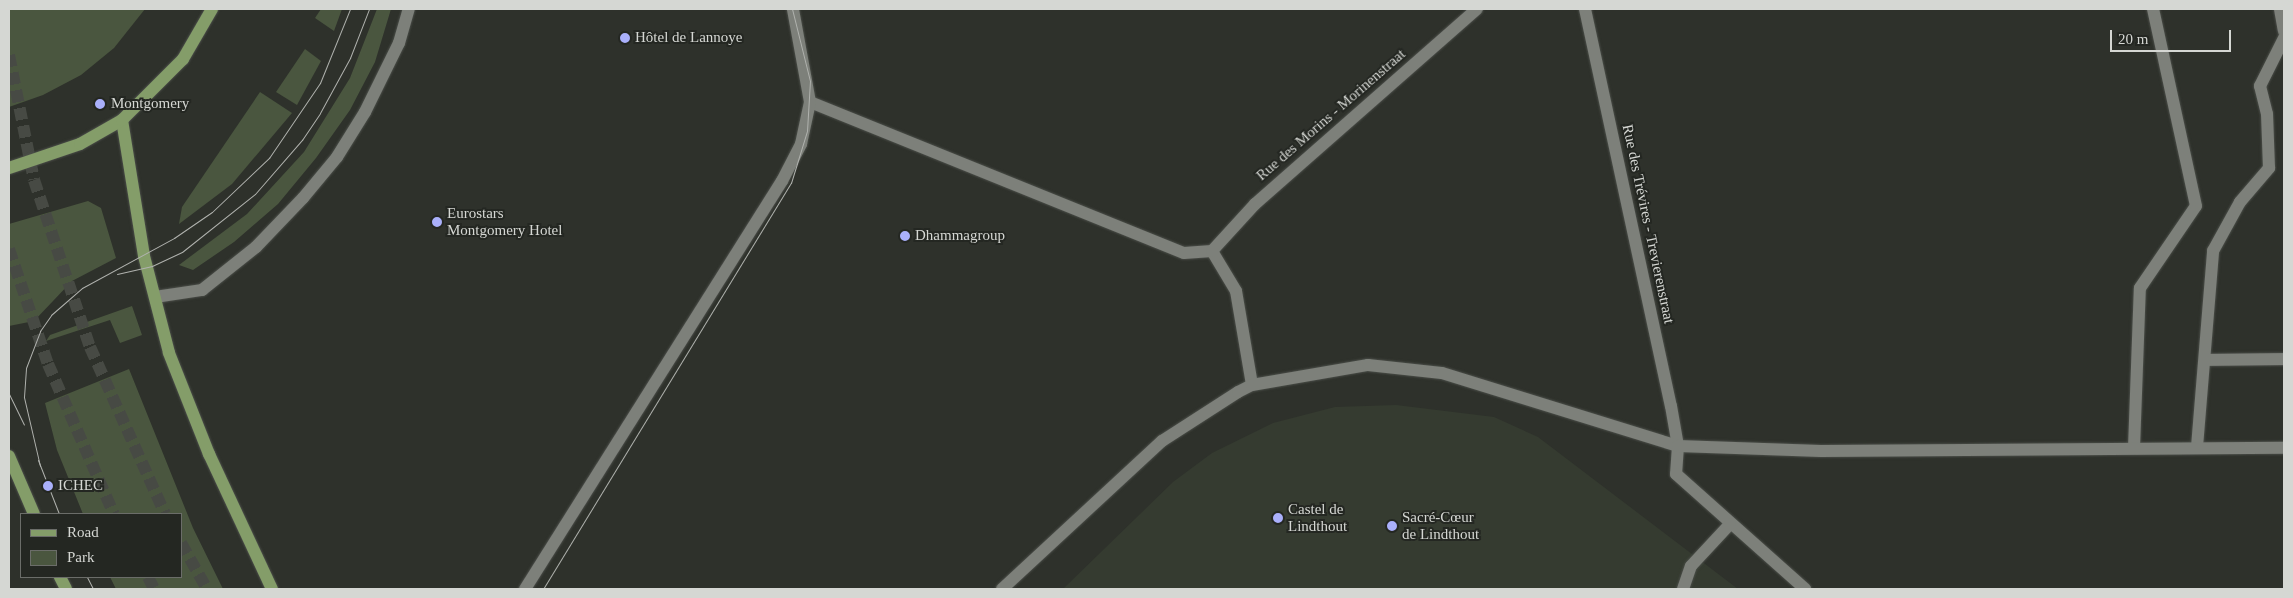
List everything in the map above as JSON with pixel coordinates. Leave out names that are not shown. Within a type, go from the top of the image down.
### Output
[{"type":"main road","points":[[9,168],[80,144],[122,120],[183,59],[212,9]]},
{"type":"main road","points":[[122,120],[155,297],[169,353],[209,454],[272,589]]},
{"type":"main road","points":[[9,456],[34,513]]},
{"type":"street","points":[[155,297],[202,290],[256,247],[303,198],[337,157],[365,112],[398,43],[410,9]]},
{"type":"street","points":[[526,589],[782,181],[801,144],[810,102],[793,9]]},
{"type":"street","name":"Rue des Morins - Morinenstraat","points":[[1212,251],[1255,204],[1477,9]]},
{"type":"street","name":"Rue des Trévires - Trevierenstraat","points":[[1585,9],[1678,446],[1676,474],[1730,524]]},
{"type":"street","points":[[2134,448],[2140,288],[2196,206],[2153,9]]},
{"type":"street","points":[[2280,9],[2284,31]]},
{"type":"street","points":[[2197,447],[2206,360],[2213,251],[2240,202],[2269,168],[2267,114],[2260,86],[2284,38]]},
{"type":"street","points":[[810,102],[1184,253],[1212,251],[1224,265],[1236,291],[1252,385]]},
{"type":"street","points":[[2206,360],[2284,359]]},
{"type":"street","points":[[1002,589],[1162,442],[1252,385],[1368,365],[1442,373],[1678,446],[1821,452],[2197,447],[2284,448]]},
{"type":"street","points":[[1683,589],[1692,566],[1730,524],[1805,589]]},
{"type":"shaded area","name":"Sacré-Cœur de Lindthout","points":[[1396,405],[1494,417],[1538,437],[1738,589],[1063,589],[1173,482],[1212,453],[1273,423],[1335,407]]},
{"type":"green space","points":[[9,9],[145,9],[114,48],[81,75],[43,95],[9,107]]},
{"type":"green space","points":[[321,9],[342,9],[334,31],[315,18]]},
{"type":"green space","points":[[377,9],[391,9],[375,62],[350,110],[316,158],[278,204],[234,242],[193,270],[179,265],[247,214],[304,152],[350,78]]},
{"type":"green space","points":[[305,49],[321,61],[297,105],[276,92]]},
{"type":"green space","points":[[260,92],[292,113],[232,184],[179,224],[182,207]]},
{"type":"green space","points":[[88,201],[101,208],[116,258],[72,281],[34,321],[9,326],[9,224]]},
{"type":"green space","points":[[132,306],[142,335],[120,343],[110,320],[46,341],[50,335]]},
{"type":"green space","points":[[129,369],[193,528],[223,589],[116,589],[110,578],[182,578],[182,513],[83,513],[57,450],[45,403]]},
{"type":"tunnel","points":[[9,55],[34,180],[90,347],[165,513]]},
{"type":"tunnel","points":[[9,249],[48,364],[114,513]]},
{"type":"tunnel","points":[[182,545],[207,589]]},
{"type":"tunnel","points":[[148,578],[154,589]]},
{"type":"tram line","points":[[40,466],[24,397],[26,368],[40,331],[51,315],[82,288],[174,238],[212,212],[269,158],[320,83],[350,9]]},
{"type":"tram line","points":[[117,274],[152,266],[182,252],[255,194],[302,140],[320,113],[350,58],[369,9]]},
{"type":"tram line","points":[[543,589],[791,183],[807,131],[810,81],[792,9]]},
{"type":"tram line","points":[[9,394],[24,425]]},
{"type":"tram line","points":[[38,460],[59,513]]},
{"type":"tram line","points":[[88,578],[93,589]]},
{"type":"place","name":"Hôtel de Lannoye","points":[[625,38]]},
{"type":"place","name":"Montgomery","points":[[100,104]]},
{"type":"place","name":"Eurostars Montgomery Hotel","points":[[437,222]]},
{"type":"place","name":"Dhammagroup","points":[[905,236]]},
{"type":"place","name":"ICHEC","points":[[48,486]]},
{"type":"place","name":"Castel de Lindthout","points":[[1278,518]]},
{"type":"place","name":"Sacré-Cœur de Lindthout","points":[[1392,526]]}]
